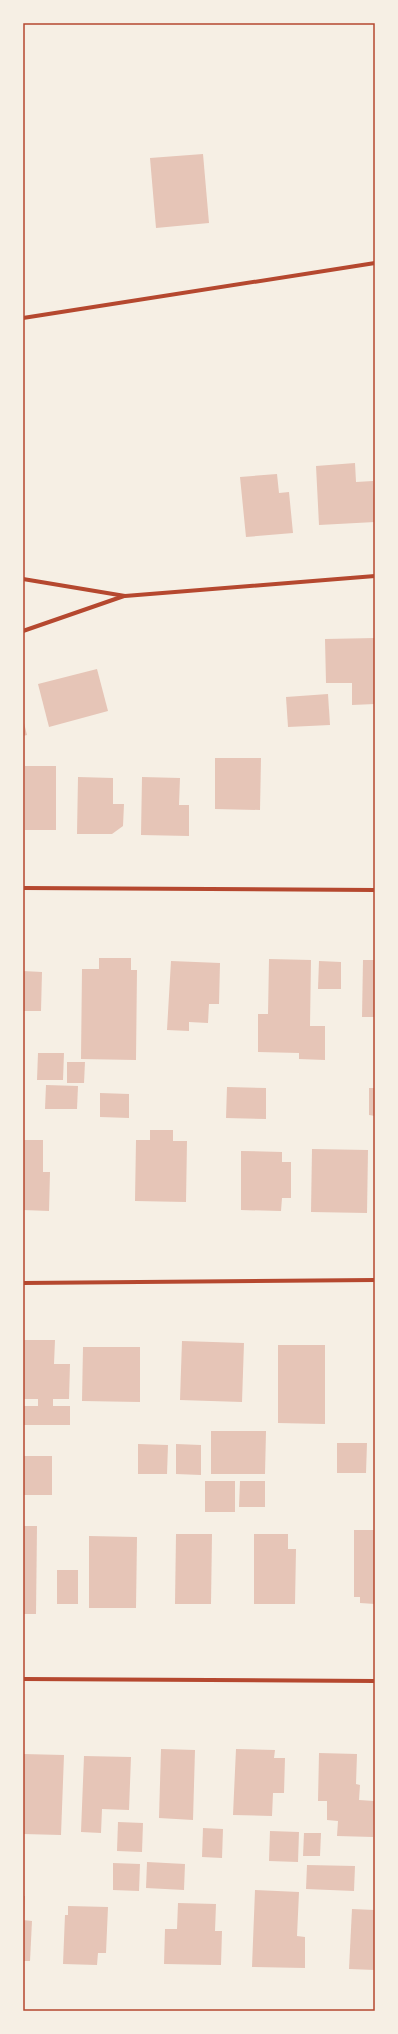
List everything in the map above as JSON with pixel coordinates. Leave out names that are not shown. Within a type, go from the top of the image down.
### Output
[{"type":"street","points":[[23,318],[375,263]]},
{"type":"street","points":[[23,579],[125,596],[375,576]]},
{"type":"street","points":[[23,631],[125,596]]},
{"type":"street","points":[[23,888],[375,890]]},
{"type":"street","points":[[23,1283],[375,1280]]},
{"type":"street","points":[[23,1679],[375,1681]]},
{"type":"building","points":[[203,154],[209,223],[156,228],[150,158]]},
{"type":"building","points":[[355,463],[356,482],[373,481],[375,522],[319,525],[316,466]]},
{"type":"building","points":[[277,474],[279,493],[289,492],[293,533],[246,537],[240,477]]},
{"type":"building","points":[[375,638],[375,704],[352,705],[352,683],[326,683],[325,639]]},
{"type":"building","points":[[97,669],[108,711],[49,727],[38,684]]},
{"type":"building","points":[[328,694],[330,725],[288,727],[286,697]]},
{"type":"building","points":[[23,719],[27,735],[23,736]]},
{"type":"building","points":[[215,758],[261,758],[260,810],[215,809]]},
{"type":"building","points":[[25,766],[56,766],[56,830],[25,830]]},
{"type":"building","points":[[78,777],[113,778],[113,804],[124,804],[123,826],[112,834],[77,834]]},
{"type":"building","points":[[142,777],[180,778],[179,805],[189,805],[189,836],[141,835]]},
{"type":"building","points":[[99,958],[131,958],[131,970],[137,970],[136,1060],[81,1059],[82,969],[99,969]]},
{"type":"building","points":[[269,959],[311,960],[310,1026],[325,1026],[325,1060],[299,1059],[299,1053],[258,1052],[258,1014],[268,1014]]},
{"type":"building","points":[[363,960],[375,960],[375,1017],[362,1017]]},
{"type":"building","points":[[171,961],[220,963],[219,1004],[209,1004],[208,1023],[189,1022],[189,1031],[167,1030]]},
{"type":"building","points":[[319,961],[341,962],[341,989],[318,989]]},
{"type":"building","points":[[23,971],[42,972],[41,1011],[23,1011]]},
{"type":"building","points":[[38,1053],[64,1053],[63,1080],[37,1080]]},
{"type":"building","points":[[67,1062],[85,1062],[84,1083],[67,1083]]},
{"type":"building","points":[[46,1085],[78,1086],[77,1109],[45,1109]]},
{"type":"building","points":[[227,1087],[266,1088],[266,1119],[226,1118]]},
{"type":"building","points":[[369,1088],[375,1088],[375,1116],[369,1115]]},
{"type":"building","points":[[100,1093],[129,1094],[129,1118],[100,1117]]},
{"type":"building","points":[[150,1130],[173,1130],[173,1141],[187,1141],[186,1202],[135,1201],[136,1140],[150,1140]]},
{"type":"building","points":[[23,1140],[43,1140],[43,1172],[50,1172],[49,1211],[23,1210]]},
{"type":"building","points":[[312,1149],[368,1150],[367,1213],[311,1212]]},
{"type":"building","points":[[241,1151],[282,1152],[282,1162],[291,1162],[291,1198],[282,1198],[281,1211],[241,1210]]},
{"type":"building","points":[[23,1340],[55,1340],[54,1364],[70,1364],[69,1399],[53,1399],[53,1406],[70,1406],[70,1425],[23,1425],[23,1406],[38,1406],[38,1399],[23,1399]]},
{"type":"building","points":[[182,1341],[244,1343],[242,1402],[180,1400]]},
{"type":"building","points":[[278,1345],[325,1345],[325,1424],[278,1423]]},
{"type":"building","points":[[83,1347],[140,1347],[140,1402],[82,1401]]},
{"type":"building","points":[[211,1431],[266,1431],[265,1474],[211,1474]]},
{"type":"building","points":[[337,1443],[367,1443],[366,1473],[337,1473]]},
{"type":"building","points":[[138,1444],[168,1445],[167,1474],[138,1474]]},
{"type":"building","points":[[176,1444],[201,1445],[201,1475],[176,1474]]},
{"type":"building","points":[[23,1456],[52,1456],[52,1495],[23,1495]]},
{"type":"building","points":[[205,1481],[235,1481],[235,1512],[205,1512]]},
{"type":"building","points":[[240,1481],[265,1481],[265,1507],[239,1507]]},
{"type":"building","points":[[23,1526],[37,1526],[36,1614],[23,1614]]},
{"type":"building","points":[[354,1530],[375,1530],[375,1604],[360,1603],[360,1597],[354,1597]]},
{"type":"building","points":[[176,1534],[212,1534],[211,1604],[175,1604]]},
{"type":"building","points":[[254,1534],[288,1534],[288,1549],[296,1549],[295,1604],[254,1604]]},
{"type":"building","points":[[89,1536],[137,1537],[136,1608],[89,1608]]},
{"type":"building","points":[[57,1570],[78,1570],[78,1604],[57,1604]]},
{"type":"building","points":[[161,1749],[195,1750],[193,1820],[159,1818]]},
{"type":"building","points":[[236,1749],[275,1750],[274,1758],[285,1758],[284,1793],[273,1793],[272,1816],[233,1815]]},
{"type":"building","points":[[319,1753],[357,1754],[356,1784],[360,1785],[359,1800],[374,1801],[373,1837],[337,1836],[338,1821],[327,1820],[327,1801],[318,1801]]},
{"type":"building","points":[[23,1754],[64,1755],[61,1835],[23,1834]]},
{"type":"building","points":[[84,1756],[131,1757],[129,1810],[102,1809],[101,1833],[81,1832]]},
{"type":"building","points":[[118,1822],[143,1823],[142,1852],[117,1851]]},
{"type":"building","points":[[203,1828],[223,1829],[222,1858],[202,1857]]},
{"type":"building","points":[[270,1831],[299,1832],[298,1862],[269,1861]]},
{"type":"building","points":[[304,1833],[321,1833],[320,1856],[303,1856]]},
{"type":"building","points":[[147,1862],[185,1864],[184,1890],[146,1888]]},
{"type":"building","points":[[113,1863],[140,1864],[139,1891],[113,1890]]},
{"type":"building","points":[[307,1865],[355,1866],[354,1891],[306,1889]]},
{"type":"building","points":[[255,1890],[299,1892],[297,1936],[305,1937],[305,1968],[252,1967]]},
{"type":"building","points":[[23,1896],[25,1896],[24,1920],[23,1920]]},
{"type":"building","points":[[178,1903],[216,1904],[215,1931],[222,1931],[221,1965],[164,1964],[165,1929],[177,1929]]},
{"type":"building","points":[[68,1906],[108,1907],[106,1953],[98,1953],[97,1965],[63,1964],[65,1915],[68,1915]]},
{"type":"building","points":[[352,1909],[375,1910],[375,1970],[349,1969]]},
{"type":"building","points":[[23,1920],[32,1921],[30,1961],[23,1961]]}]
